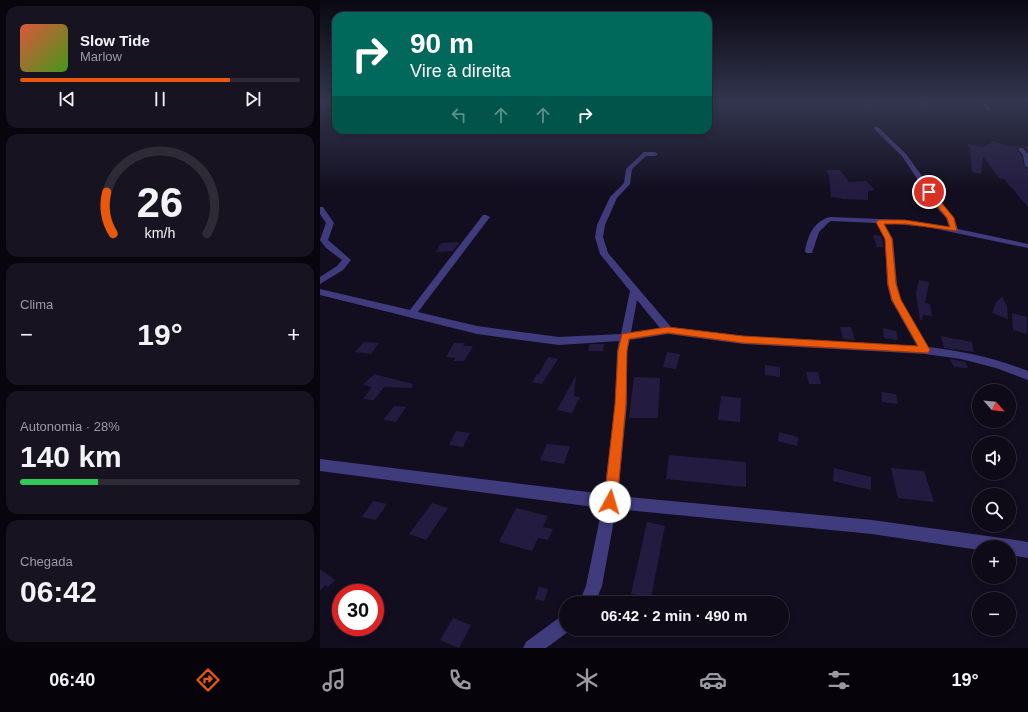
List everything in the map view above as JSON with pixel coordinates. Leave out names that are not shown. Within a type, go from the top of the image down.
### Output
[{"type":"street","points":[[880,132],[904,156],[938,204],[950,218],[954,230]]},
{"type":"street","points":[[1021,149],[1026,155],[1028,166]]},
{"type":"street","points":[[655,154],[644,154],[630,169],[627,184],[614,197],[601,225],[599,237],[604,254],[634,292],[668,330]]},
{"type":"street","points":[[320,209],[330,223],[324,240],[327,246],[332,250],[341,253],[347,260],[340,268],[320,280]]},
{"type":"street","points":[[412,314],[486,218]]},
{"type":"street","points":[[809,251],[811,239],[817,227],[823,221],[837,219],[905,222],[954,230],[1028,246]]},
{"type":"street","points":[[879,222],[889,239],[892,284],[896,300],[925,350]]},
{"type":"street","points":[[320,292],[477,330],[538,339],[559,341],[625,337],[668,330],[743,340],[925,350],[961,355],[998,364],[1028,376]]},
{"type":"street","points":[[590,596],[594,586],[610,502],[621,404],[622,351],[634,292]]},
{"type":"street","points":[[320,465],[610,502],[872,527],[972,542]]},
{"type":"street","points":[[1016,548],[1028,550]]},
{"type":"street","points":[[532,648],[559,628]]},
{"type":"building","points":[[993,141],[1007,146],[1019,146],[1016,149],[1022,156],[1024,166],[1028,169],[1028,207],[1004,179],[999,178],[983,157],[981,174],[972,172],[970,151],[972,152],[967,144],[983,147]]},
{"type":"building","points":[[1023,146],[1028,146],[1028,152]]},
{"type":"building","points":[[826,170],[840,170],[849,182],[866,181],[875,190],[868,191],[868,200],[831,197],[829,175]]},
{"type":"building","points":[[873,235],[881,236],[884,247],[877,247]]},
{"type":"building","points":[[460,242],[453,251],[436,252],[441,243]]},
{"type":"building","points":[[919,280],[929,282],[925,303],[930,304],[932,316],[923,315],[922,320],[920,320],[916,293]]},
{"type":"building","points":[[1002,297],[1007,306],[1008,319],[992,313],[996,302]]},
{"type":"building","points":[[1012,313],[1027,317],[1027,334],[1013,330]]},
{"type":"building","points":[[840,327],[851,327],[855,340],[843,339]]},
{"type":"building","points":[[883,328],[896,331],[898,340],[884,338]]},
{"type":"building","points":[[941,336],[972,342],[974,352],[944,348]]},
{"type":"building","points":[[364,342],[379,343],[371,354],[355,352]]},
{"type":"building","points":[[454,343],[465,343],[463,346],[473,346],[464,361],[454,361],[455,358],[446,357]]},
{"type":"building","points":[[590,344],[604,344],[603,351],[588,351]]},
{"type":"building","points":[[667,352],[680,354],[676,369],[663,367]]},
{"type":"building","points":[[548,357],[558,359],[542,384],[532,382],[537,374],[539,374]]},
{"type":"building","points":[[950,359],[965,362],[968,368],[954,367]]},
{"type":"building","points":[[765,365],[780,367],[780,377],[765,375]]},
{"type":"building","points":[[806,372],[818,372],[821,384],[809,384]]},
{"type":"building","points":[[374,374],[413,384],[412,388],[384,387],[374,400],[363,399],[372,387],[363,385]]},
{"type":"building","points":[[576,375],[574,396],[580,397],[572,413],[557,410]]},
{"type":"building","points":[[634,377],[660,378],[658,418],[629,418]]},
{"type":"building","points":[[881,392],[896,394],[898,404],[882,402]]},
{"type":"building","points":[[721,396],[741,398],[740,422],[718,420]]},
{"type":"building","points":[[394,406],[406,407],[396,422],[383,420]]},
{"type":"building","points":[[456,431],[470,433],[463,447],[449,445]]},
{"type":"building","points":[[779,432],[798,437],[797,446],[778,441]]},
{"type":"building","points":[[547,444],[570,446],[564,464],[540,460]]},
{"type":"building","points":[[669,455],[746,462],[746,487],[666,479]]},
{"type":"building","points":[[834,468],[871,477],[871,490],[833,481]]},
{"type":"building","points":[[891,468],[924,471],[934,502],[898,498]]},
{"type":"building","points":[[373,501],[387,504],[376,520],[362,517]]},
{"type":"building","points":[[432,503],[448,508],[426,540],[409,534]]},
{"type":"building","points":[[516,508],[548,516],[543,527],[553,529],[548,540],[538,538],[532,551],[499,542]]},
{"type":"building","points":[[647,522],[665,526],[651,596],[631,594]]},
{"type":"building","points":[[320,569],[335,580],[328,587],[325,585],[320,591]]},
{"type":"building","points":[[539,587],[548,589],[544,601],[535,599]]},
{"type":"building","points":[[453,618],[471,625],[459,648],[440,640]]},
{"type":"route","points":[[610,502],[621,404],[622,351],[625,337],[668,330],[743,340],[925,350],[896,300],[892,284],[889,239],[879,222],[905,222],[954,230],[950,218],[929,192]]}]
